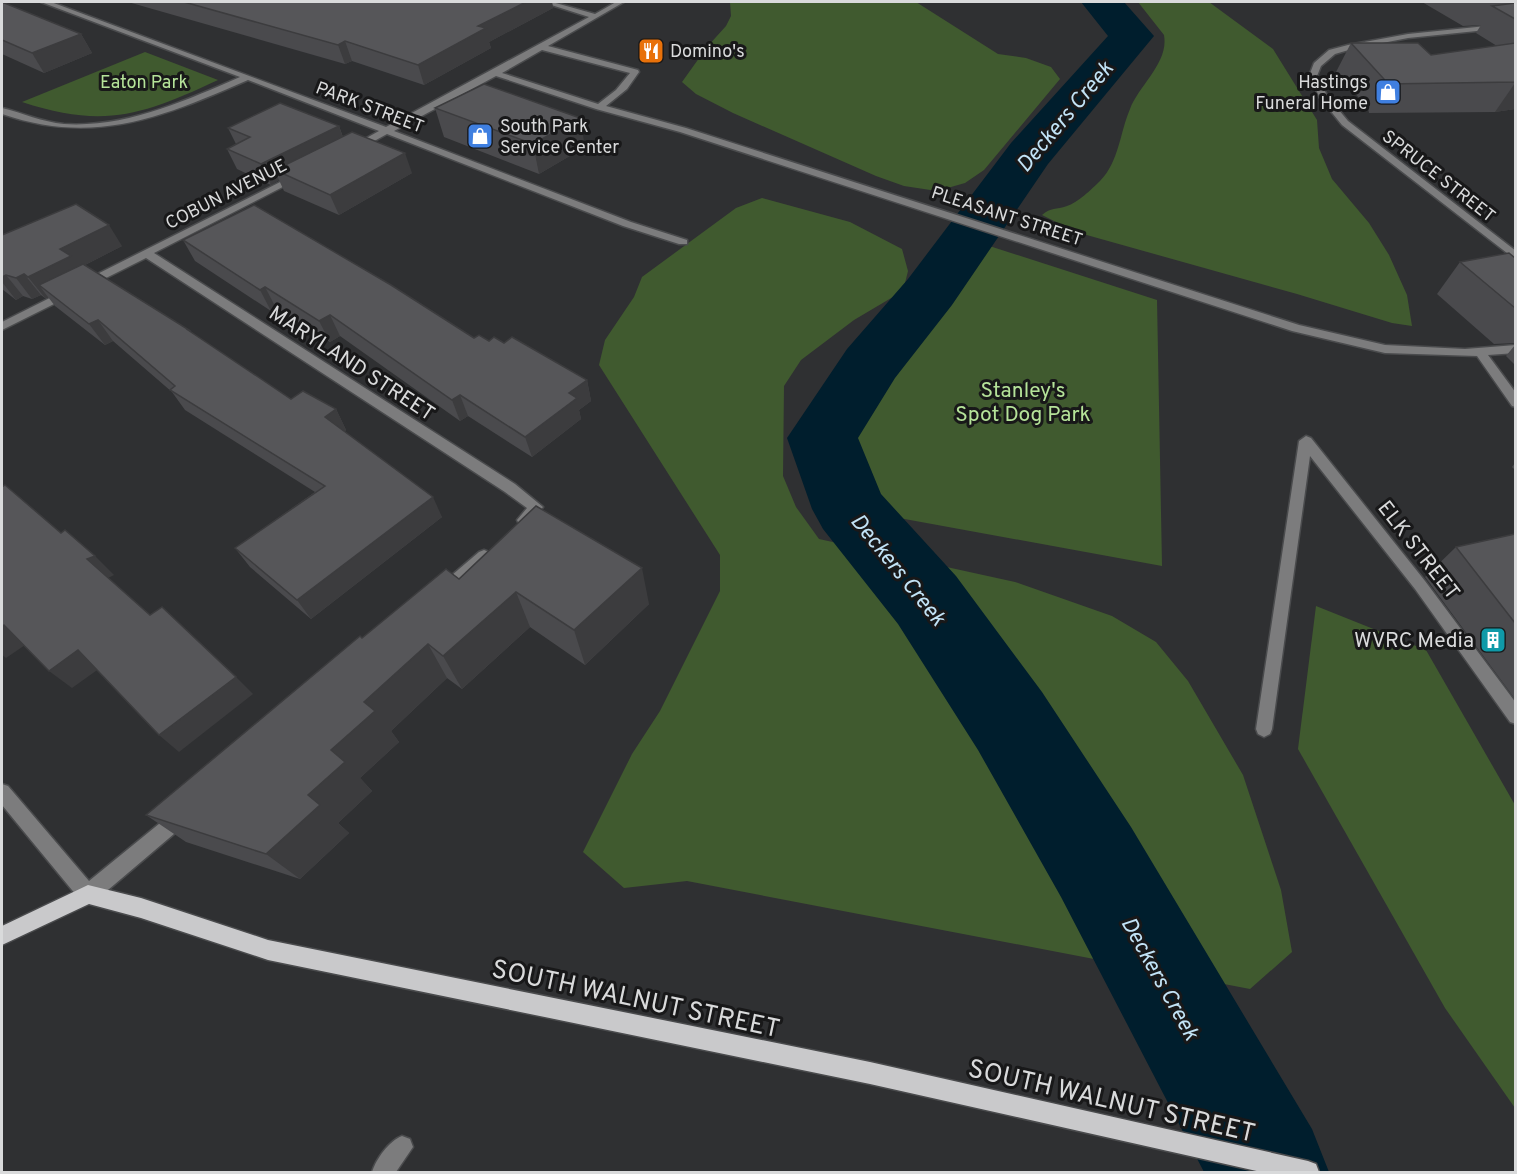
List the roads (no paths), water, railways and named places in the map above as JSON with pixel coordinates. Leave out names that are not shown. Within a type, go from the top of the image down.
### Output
[{"type":"main road","points":[[2,936],[88,894]]},
{"type":"main road","name":"SOUTH WALNUT STREET","points":[[88,894],[141,908],[268,950],[870,1073],[1308,1173]]},
{"type":"street","name":"PARK STREET","points":[[45,2],[248,77],[627,224],[683,242]]},
{"type":"street","points":[[544,2],[594,16]]},
{"type":"street","points":[[346,153],[388,132],[621,2]]},
{"type":"street","name":"SPRUCE STREET","points":[[1515,25],[1371,42],[1332,52],[1321,60],[1313,75],[1324,98],[1345,123],[1515,257]]},
{"type":"street","points":[[541,47],[635,72],[615,97],[599,107]]},
{"type":"street","name":"PLEASANT STREET","points":[[495,73],[599,107],[683,130],[1296,328],[1385,349],[1465,353],[1515,348]]},
{"type":"street","points":[[2,111],[39,123],[104,125],[141,118],[187,104],[248,77]]},
{"type":"street","name":"COBUN AVENUE","points":[[2,326],[314,169]]},
{"type":"street","name":"MARYLAND STREET","points":[[146,253],[536,507],[515,529]]},
{"type":"street","points":[[1480,352],[1515,403]]},
{"type":"street","name":"ELK STREET","points":[[1264,729],[1306,441],[1420,585],[1515,717]]},
{"type":"street","points":[[434,599],[497,544]]},
{"type":"street","points":[[2,792],[88,894],[194,807]]},
{"type":"street","points":[[383,1173],[402,1147]]},
{"type":"waterway","name":"Deckers Creek","points":[[1101,2],[1132,36],[1029,154],[930,292],[870,364],[822,438],[850,509],[927,600],[1010,721],[1096,862],[1269,1172]]},
{"type":"place","name":"Domino's","points":[[651,51]]},
{"type":"place","name":"Hastings Funeral Home","points":[[1388,92]]},
{"type":"place","name":"South Park Service Center","points":[[480,136]]},
{"type":"place","name":"WVRC Media","points":[[1493,640]]},
{"type":"park label","name":"Eaton Park","points":[[144,82]]},
{"type":"park label","name":"Stanley's Spot Dog Park","points":[[1023,402]]}]
